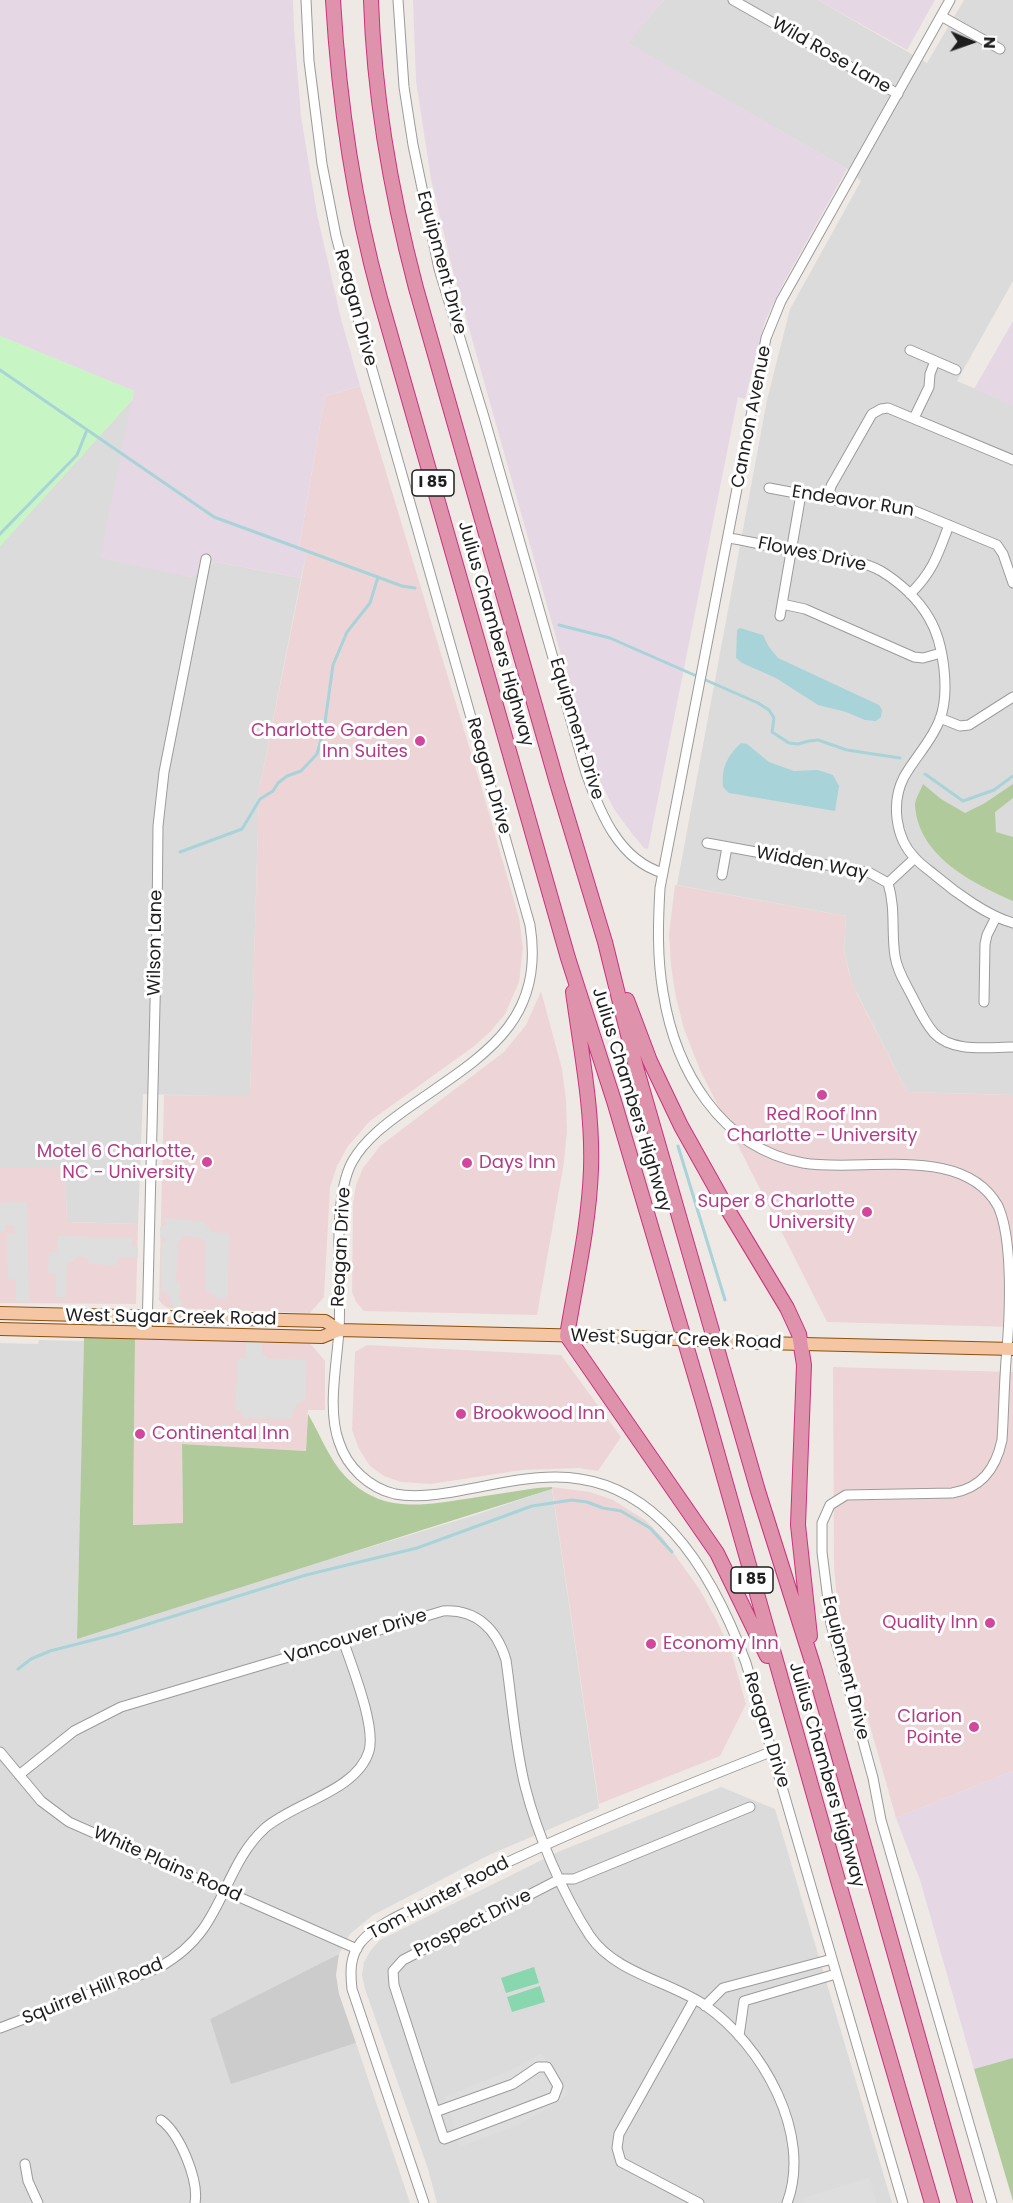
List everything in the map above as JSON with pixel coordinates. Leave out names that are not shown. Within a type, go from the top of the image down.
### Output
[{"type":"highway","name":"Julius Chambers Highway","points":[[333,0],[344,126],[358,212],[372,269],[568,958],[617,1112],[704,1406],[932,2203]]},
{"type":"highway","name":"Julius Chambers Highway","points":[[371,0],[375,63],[389,176],[416,288],[557,783],[605,942],[636,1067],[777,1556],[814,1668],[965,2203]]},
{"type":"highway","points":[[375,63],[377,0]]},
{"type":"highway","points":[[605,942],[659,1081],[728,1210],[791,1317],[801,1343],[804,1365],[798,1525],[814,1668]]},
{"type":"highway","points":[[568,958],[586,1092],[591,1168],[586,1232],[567,1336],[717,1553],[782,1684]]},
{"type":"main road","name":"West Sugar Creek Road","points":[[0,1314],[325,1322],[339,1330]]},
{"type":"main road","name":"West Sugar Creek Road","points":[[0,1329],[322,1336],[339,1330],[1010,1349]]},
{"type":"street","name":"Reagan Drive","points":[[306,0],[314,109],[336,236],[530,925],[533,944],[532,972],[528,990],[522,1007],[507,1030],[486,1051],[372,1136],[352,1163],[344,1181],[340,1221],[335,1429],[342,1452],[358,1473],[382,1490],[411,1496],[538,1477],[581,1479],[620,1492],[647,1508],[662,1521],[690,1554],[721,1604],[741,1648],[773,1751],[903,2203]]},
{"type":"street","name":"Equipment Drive","points":[[398,0],[404,87],[412,145],[439,269],[484,417],[585,773],[611,832],[639,863],[663,873],[658,952],[663,993],[676,1044],[704,1100],[722,1121],[768,1152],[786,1159],[813,1164],[935,1166],[964,1174],[983,1187],[998,1206],[1006,1225],[1009,1239],[1010,1349],[1002,1440],[999,1453],[986,1477],[966,1490],[948,1494],[846,1495],[830,1505],[822,1522],[826,1591],[838,1656],[873,1778],[881,1820],[992,2203]]},
{"type":"street","name":"Wild Rose Lane","points":[[733,0],[898,94]]},
{"type":"street","name":"Cannon Avenue","points":[[663,873],[729,538],[762,354],[772,320],[950,0]]},
{"type":"street","points":[[941,16],[1000,49]]},
{"type":"street","points":[[910,350],[956,370]]},
{"type":"street","points":[[914,418],[929,387],[930,374],[935,361]]},
{"type":"street","points":[[828,499],[831,486],[872,414],[881,409],[888,408],[914,418],[1013,460]]},
{"type":"street","name":"Endeavor Run","points":[[769,488],[828,499],[910,509],[997,545],[1003,554],[1013,583]]},
{"type":"street","points":[[780,616],[801,494]]},
{"type":"street","points":[[910,594],[927,578],[949,525]]},
{"type":"street","name":"Flowes Drive","points":[[729,538],[879,569],[910,594],[930,619],[941,652],[946,678],[946,695],[932,736],[903,778],[896,808],[897,822],[907,849],[915,858],[942,881],[996,917],[1013,923]]},
{"type":"street","name":"Wilson Lane","points":[[147,1332],[158,826],[164,772],[206,559]]},
{"type":"street","points":[[782,604],[805,609],[914,657],[923,658],[941,652]]},
{"type":"street","points":[[940,718],[960,726],[969,725],[1013,697]]},
{"type":"street","name":"Widden Way","points":[[707,843],[870,873],[888,883],[894,901],[894,954],[898,968],[927,1024],[936,1035],[948,1043],[960,1046],[1013,1047]]},
{"type":"street","points":[[722,875],[728,847]]},
{"type":"street","points":[[888,883],[915,858]]},
{"type":"street","points":[[984,1002],[985,944],[996,917]]},
{"type":"street","name":"Vancouver Drive","points":[[19,1775],[74,1731],[121,1707],[443,1611],[464,1613],[487,1625],[499,1640],[506,1660],[525,1786],[545,1844]]},
{"type":"street","name":"Squirrel Hill Road","points":[[0,2028],[141,1975],[173,1959],[192,1943],[203,1929],[240,1858],[263,1829],[286,1812],[350,1779],[366,1759],[370,1740],[369,1723],[343,1640]]},
{"type":"street","name":"Tom Hunter Road","points":[[424,2203],[352,1989],[351,1967],[357,1948],[380,1926],[501,1864],[652,1799],[773,1751]]},
{"type":"street","name":"White Plains Road","points":[[0,1752],[41,1801],[69,1822],[357,1948]]},
{"type":"street","name":"Prospect Drive","points":[[435,2112],[513,2084],[538,2067],[547,2067],[558,2086],[554,2097],[444,2139],[435,2112],[394,1985],[393,1971],[403,1960],[560,1879],[573,1879],[750,1807]]},
{"type":"street","points":[[545,1844],[560,1879],[592,1938],[612,1958],[705,2006],[739,2036],[767,2075],[779,2096],[793,2140],[794,2179],[787,2203]]},
{"type":"street","points":[[705,2006],[723,1988],[832,1959]]},
{"type":"street","points":[[739,2036],[744,2001],[836,1974]]},
{"type":"street","points":[[693,2000],[619,2134],[616,2148],[621,2162],[699,2203]]},
{"type":"street","points":[[161,2120],[173,2130],[179,2140],[195,2187],[195,2203]]},
{"type":"street","points":[[25,2164],[28,2181],[38,2203]]},
{"type":"shaded area","points":[[0,0],[293,0],[301,116],[317,214],[341,319],[360,386],[325,396],[299,547],[307,551],[301,578],[216,562],[190,577],[100,558],[134,391],[0,336]]},
{"type":"shaded area","points":[[413,0],[664,0],[628,43],[847,169],[765,321],[745,399],[738,397],[648,849],[644,848],[614,809],[592,765],[454,275],[431,179],[416,81]]},
{"type":"shaded area","points":[[664,0],[818,0],[927,63],[964,0],[1013,0],[1013,281],[957,381],[1013,405],[1013,1095],[907,1092],[852,983],[844,950],[846,916],[677,885],[767,400],[790,309],[861,181],[847,169],[627,43]]},
{"type":"shaded area","points":[[818,0],[935,0],[907,50]]},
{"type":"shaded area","points":[[1013,321],[1013,405],[974,389]]},
{"type":"shaded area","points":[[360,386],[519,918],[523,948],[519,982],[505,1014],[490,1032],[473,1047],[370,1121],[348,1146],[337,1166],[330,1187],[324,1297],[310,1313],[168,1308],[159,1300],[164,1095],[250,1096],[259,791],[307,551],[299,548],[325,396]]},
{"type":"shaded area","points":[[132,400],[190,577],[216,562],[301,578],[259,791],[250,1097],[143,1094],[138,1224],[67,1222],[65,1167],[0,1167],[0,546]]},
{"type":"shaded area","points":[[675,885],[846,916],[844,950],[849,973],[857,994],[907,1092],[1013,1095],[1013,1327],[827,1322],[700,1070],[684,1029],[676,998],[669,934]]},
{"type":"shaded area","points":[[541,991],[562,1069],[567,1131],[564,1162],[537,1315],[364,1311],[356,1302],[352,1292],[353,1204],[356,1185],[363,1168],[380,1146],[504,1052],[526,1025]]},
{"type":"shaded area","points":[[0,1167],[65,1167],[67,1222],[138,1224],[136,1304],[0,1303]]},
{"type":"shaded area","points":[[27,1202],[29,1301],[16,1301],[16,1279],[8,1280],[7,1234],[15,1233],[11,1225],[5,1224],[5,1231],[0,1231],[0,1203]]},
{"type":"shaded area","points":[[163,1218],[204,1222],[211,1232],[229,1233],[228,1296],[220,1300],[205,1290],[206,1246],[204,1241],[198,1237],[184,1236],[177,1244],[176,1281],[180,1281],[179,1296],[183,1309],[174,1308],[168,1294],[161,1291],[162,1243],[168,1239],[160,1238],[160,1227],[168,1225]]},
{"type":"shaded area","points":[[58,1236],[132,1238],[132,1246],[138,1247],[138,1258],[118,1257],[117,1265],[88,1264],[88,1258],[80,1256],[67,1264],[66,1297],[56,1297],[56,1274],[48,1273],[49,1253],[57,1252]]},
{"type":"shaded area","points":[[135,1338],[309,1342],[325,1361],[325,1410],[308,1410],[306,1451],[182,1444],[183,1523],[133,1525]]},
{"type":"shaded area","points":[[39,1340],[84,1341],[77,1636],[472,1516],[552,1489],[599,1808],[489,1855],[373,1915],[350,1934],[339,1954],[210,2019],[232,2083],[356,2043],[410,2203],[0,2203],[0,1343],[38,1344]]},
{"type":"shaded area","points":[[246,1342],[262,1342],[262,1353],[269,1359],[306,1360],[305,1400],[299,1403],[293,1411],[292,1419],[241,1418],[241,1411],[235,1410],[238,1359],[246,1358]]},
{"type":"shaded area","points":[[367,1345],[561,1355],[621,1437],[598,1471],[579,1468],[522,1470],[431,1484],[401,1482],[384,1476],[370,1466],[359,1449],[352,1430],[355,1352]]},
{"type":"shaded area","points":[[833,1367],[1013,1372],[1013,1771],[896,1818],[844,1634],[837,1601],[834,1567]]},
{"type":"shaded area","name":"Economy Inn","points":[[552,1487],[590,1492],[613,1500],[645,1520],[663,1538],[700,1590],[717,1621],[731,1651],[746,1704],[720,1756],[599,1804]]},
{"type":"shaded area","points":[[1013,1771],[1013,2058],[974,2069],[920,1880],[896,1818]]},
{"type":"shaded area","points":[[721,1787],[775,1809],[892,2203],[437,2203],[428,2169],[365,1989],[362,1975],[364,1962],[371,1950],[380,1940],[560,1851]]},
{"type":"shaded area","points":[[339,1954],[336,1975],[339,1994],[356,2043],[231,2084],[210,2019]]},
{"type":"shaded area","points":[[541,2053],[569,2094],[520,2124],[460,2147],[445,2097],[511,2070]]},
{"type":"shaded area","points":[[869,2178],[877,2203],[804,2203],[803,2198]]},
{"type":"green space","points":[[0,336],[134,391],[132,400],[0,546]]},
{"type":"green space","points":[[923,784],[941,799],[965,813],[1013,784],[1013,798],[995,812],[996,832],[1013,837],[1013,901],[965,876],[937,853],[926,839],[918,823],[915,805]]},
{"type":"green space","points":[[84,1338],[135,1338],[133,1525],[183,1523],[182,1444],[306,1451],[308,1414],[329,1454],[345,1476],[358,1488],[387,1501],[417,1505],[433,1504],[537,1488],[552,1487],[552,1489],[77,1639]]},
{"type":"green space","points":[[534,1967],[539,1983],[506,1993],[501,1978]]},
{"type":"green space","points":[[540,1986],[545,2002],[512,2012],[507,1997]]},
{"type":"green space","points":[[1013,2058],[1013,2201],[974,2069]]},
{"type":"water","points":[[740,628],[763,635],[778,658],[879,705],[882,710],[881,717],[876,721],[865,720],[846,712],[818,705],[776,678],[742,663],[736,658],[737,630]]},
{"type":"water","points":[[741,743],[747,744],[769,762],[794,771],[818,770],[833,775],[839,786],[835,811],[729,793],[723,787],[724,768],[732,753]]},
{"type":"waterway","points":[[0,370],[214,517],[402,586],[415,588]]},
{"type":"waterway","points":[[0,534],[77,455],[87,430]]},
{"type":"waterway","points":[[180,852],[242,829],[260,799],[273,791],[278,783],[287,776],[301,771],[317,754],[324,729],[333,665],[347,632],[370,603],[378,577]]},
{"type":"waterway","points":[[559,625],[610,638],[758,703],[769,710],[774,718],[772,732],[789,743],[798,744],[818,740],[847,750],[900,758]]},
{"type":"waterway","points":[[925,774],[963,801],[994,790],[1013,776]]},
{"type":"waterway","points":[[678,1146],[725,1300]]},
{"type":"waterway","points":[[18,1669],[31,1659],[50,1651],[116,1634],[306,1575],[417,1548],[532,1506],[572,1500],[621,1511],[650,1528],[672,1552]]},
{"type":"place","name":"Charlotte Garden Inn Suites","points":[[420,741]]},
{"type":"place","name":"Red Roof Inn Charlotte - University","points":[[822,1095]]},
{"type":"place","name":"Motel 6 Charlotte, NC - University","points":[[207,1162]]},
{"type":"place","name":"Days Inn","points":[[467,1163]]},
{"type":"place","name":"Super 8 Charlotte University","points":[[867,1212]]},
{"type":"place","name":"Brookwood Inn","points":[[461,1414]]},
{"type":"place","name":"Continental Inn","points":[[140,1434]]},
{"type":"place","name":"Quality Inn","points":[[990,1623]]},
{"type":"place","name":"Economy Inn","points":[[651,1644]]},
{"type":"place","name":"Clarion Pointe","points":[[974,1727]]}]
